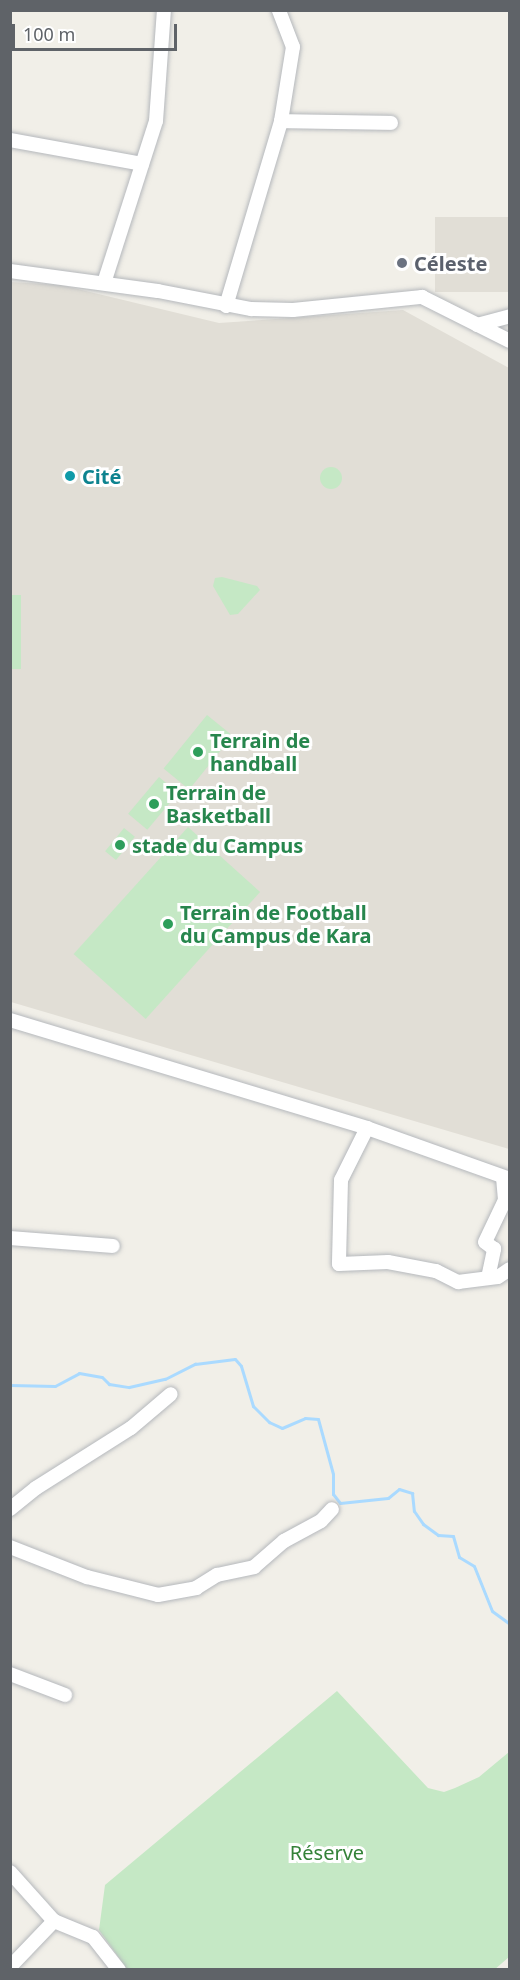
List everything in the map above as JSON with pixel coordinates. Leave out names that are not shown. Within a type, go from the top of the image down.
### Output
[{"type":"street","points":[[104,283],[159,104],[164,10]]},
{"type":"street","points":[[226,306],[281,122],[293,47],[279,10]]},
{"type":"street","points":[[281,122],[391,123]]},
{"type":"street","points":[[10,140],[142,164]]},
{"type":"street","points":[[10,271],[104,283],[226,306],[293,310],[422,297],[510,341]]},
{"type":"street","points":[[477,325],[510,316]]},
{"type":"street","points":[[10,1020],[366,1128],[506,1178],[505,1200],[485,1242],[494,1249],[488,1278]]},
{"type":"street","points":[[366,1128],[340,1180],[339,1264],[388,1262],[436,1271],[458,1282],[498,1277],[510,1269]]},
{"type":"street","points":[[10,1238],[113,1246]]},
{"type":"street","points":[[10,1509],[36,1488],[131,1428],[171,1394]]},
{"type":"street","points":[[10,1546],[87,1577],[158,1595],[196,1587],[217,1575],[254,1567],[284,1541],[321,1521],[332,1509]]},
{"type":"street","points":[[10,1674],[65,1695]]},
{"type":"street","points":[[10,1872],[54,1922],[93,1937],[119,1970]]},
{"type":"street","points":[[10,1967],[54,1922]]},
{"type":"shaded area","points":[[435,217],[509,217],[509,292],[435,292]]},
{"type":"shaded area","points":[[10,282],[61,285],[219,323],[403,310],[509,368],[509,1149],[11,1002]]},
{"type":"green space","points":[[331,467],[339,470],[342,478],[339,486],[331,489],[323,486],[320,478],[323,470]]},
{"type":"green space","points":[[222,577],[257,586],[260,590],[238,614],[230,615],[213,586],[215,578]]},
{"type":"green space","points":[[10,595],[21,595],[21,669],[10,669]]},
{"type":"green space","name":"Terrain de handball","points":[[207,715],[233,736],[189,789],[164,769]]},
{"type":"green space","name":"Terrain de Basketball","points":[[159,777],[178,793],[147,830],[128,814]]},
{"type":"green space","name":"Terrain de Football du Campus de Kara","points":[[188,827],[260,892],[146,1019],[74,954]]},
{"type":"green space","name":"stade du Campus","points":[[124,828],[135,837],[116,860],[105,851]]},
{"type":"green space","name":"Réserve","points":[[337,1691],[428,1788],[444,1792],[455,1788],[479,1777],[509,1752],[509,1957],[494,1970],[127,1969],[99,1930],[105,1885]]},
{"type":"waterway","points":[[10,1385],[55,1386],[79,1373],[102,1377],[109,1384],[129,1387],[165,1379],[195,1364],[235,1359],[241,1366],[253,1406],[269,1422],[282,1428],[305,1418],[318,1419],[333,1474],[333,1494],[340,1503],[388,1498],[399,1489],[412,1493],[414,1511],[423,1524],[438,1535],[453,1536],[459,1557],[474,1566],[492,1611],[510,1624]]},
{"type":"place","name":"Céleste","points":[[402,263]]},
{"type":"place","name":"Cité","points":[[70,476]]},
{"type":"place","name":"Terrain de handball","points":[[198,752]]},
{"type":"place","name":"Terrain de Basketball","points":[[154,804]]},
{"type":"place","name":"stade du Campus","points":[[120,845]]},
{"type":"place","name":"Terrain de Football du Campus de Kara","points":[[168,924]]}]
